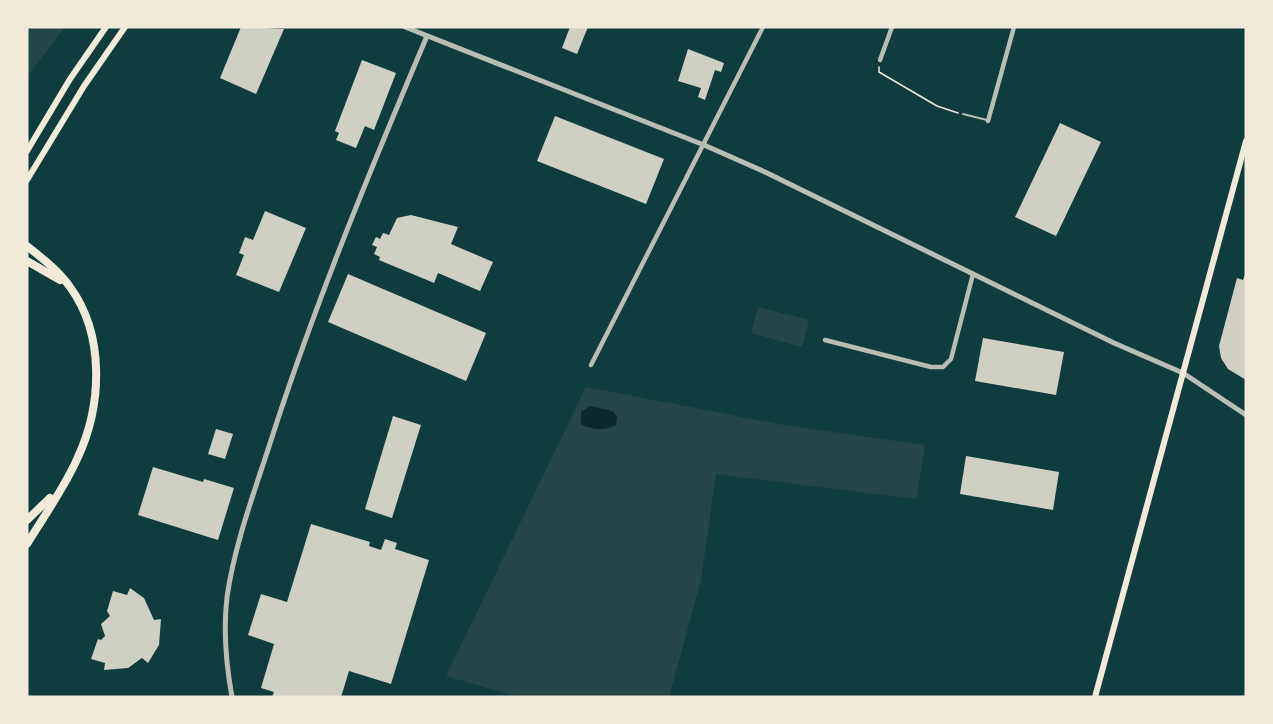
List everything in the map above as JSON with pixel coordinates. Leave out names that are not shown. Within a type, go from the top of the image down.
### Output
[{"type":"highway","points":[[27,544],[78,459],[89,428],[96,371],[95,353],[89,330],[70,287],[28,246]]},
{"type":"highway","points":[[27,261],[70,287]]},
{"type":"highway","points":[[27,520],[64,480]]},
{"type":"main road","points":[[27,151],[70,79],[106,27]]},
{"type":"main road","points":[[27,180],[84,86],[125,27]]},
{"type":"main road","points":[[1095,697],[1246,141]]},
{"type":"street","points":[[405,27],[704,145],[1183,373],[1246,415]]},
{"type":"street","points":[[591,365],[763,27]]},
{"type":"street","points":[[880,60],[892,27]]},
{"type":"street","points":[[988,121],[1014,27]]},
{"type":"street","points":[[232,697],[226,653],[227,596],[254,492],[296,364],[344,235],[427,36]]},
{"type":"street","points":[[825,340],[931,368],[943,367],[951,359],[973,274]]},
{"type":"lane","points":[[963,114],[988,121]]},
{"type":"path","points":[[880,60],[879,72],[938,106],[963,114]]},
{"type":"shaded area","points":[[27,27],[65,27],[28,75],[27,74]]},
{"type":"shaded area","points":[[758,307],[809,320],[802,347],[751,333]]},
{"type":"shaded area","points":[[586,387],[784,425],[925,445],[916,499],[716,474],[701,580],[669,697],[519,697],[446,676]]},
{"type":"shaded area","points":[[590,406],[613,411],[617,417],[616,425],[599,429],[581,424],[581,412]]},
{"type":"building","points":[[241,27],[284,29],[256,94],[220,78]]},
{"type":"building","points":[[570,27],[588,27],[577,54],[562,48]]},
{"type":"building","points":[[688,49],[724,63],[721,72],[715,70],[705,100],[698,97],[701,88],[678,81]]},
{"type":"building","points":[[362,60],[396,73],[374,130],[365,126],[356,148],[336,140],[339,133],[335,131]]},
{"type":"building","points":[[555,116],[664,159],[646,204],[537,161]]},
{"type":"building","points":[[1060,123],[1101,142],[1056,236],[1015,217]]},
{"type":"building","points":[[265,211],[306,228],[279,292],[236,275],[244,255],[239,253],[245,237],[253,240]]},
{"type":"building","points":[[411,215],[458,227],[451,244],[493,262],[480,291],[438,273],[434,283],[379,260],[380,257],[374,254],[377,247],[372,245],[376,237],[380,239],[383,233],[389,235],[397,218]]},
{"type":"building","points":[[1246,272],[1246,380],[1228,369],[1221,358],[1219,346],[1237,278],[1243,280]]},
{"type":"building","points":[[348,274],[486,333],[466,381],[328,322]]},
{"type":"building","points":[[983,338],[1064,352],[1056,395],[975,381]]},
{"type":"building","points":[[393,416],[421,425],[392,518],[365,509]]},
{"type":"building","points":[[216,429],[233,434],[225,459],[208,454]]},
{"type":"building","points":[[966,456],[1059,472],[1053,510],[960,494]]},
{"type":"building","points":[[153,467],[203,482],[204,479],[234,488],[218,540],[138,515]]},
{"type":"building","points":[[311,524],[370,542],[369,546],[381,550],[385,539],[397,543],[395,549],[429,560],[391,684],[349,671],[341,697],[272,697],[274,692],[261,688],[274,644],[248,635],[261,594],[287,602]]},
{"type":"building","points":[[130,588],[144,598],[154,620],[161,619],[159,645],[148,663],[142,658],[128,668],[104,670],[105,663],[91,659],[98,639],[101,640],[105,636],[101,624],[110,616],[107,611],[113,591],[127,595]]}]
